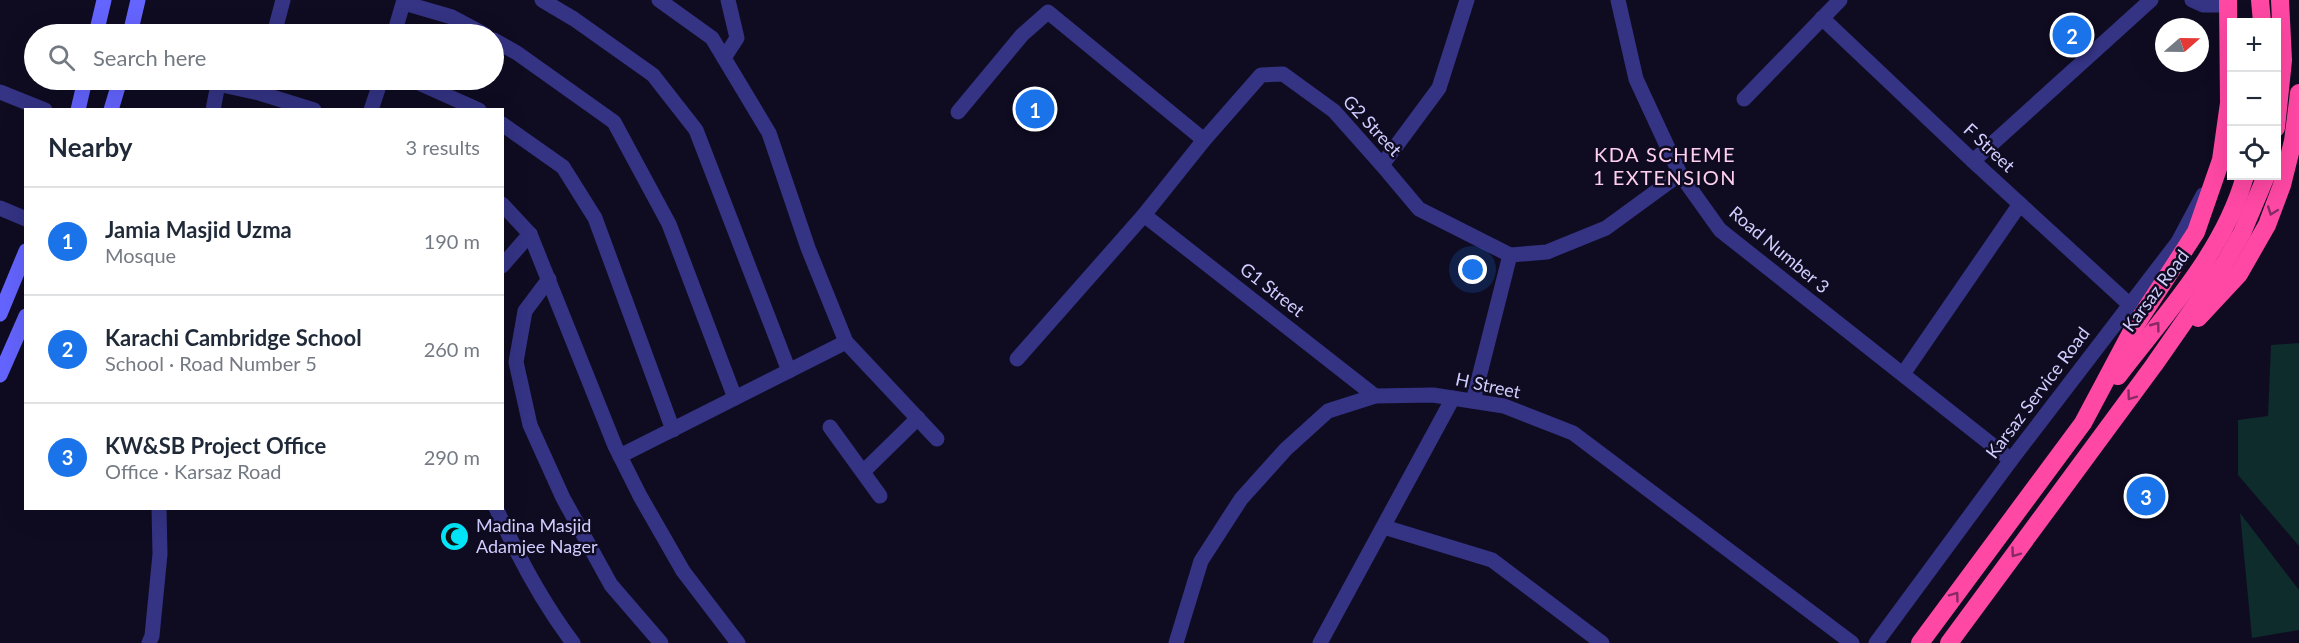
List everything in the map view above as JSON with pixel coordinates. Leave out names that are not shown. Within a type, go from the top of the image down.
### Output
[{"type":"highway","points":[[2260,0],[2262,18]]},
{"type":"highway","points":[[2277,126],[2283,60],[2280,0]]},
{"type":"highway","points":[[1920,643],[2083,423],[2133,329],[2196,232],[2221,160],[2229,103],[2228,3]]},
{"type":"highway","points":[[2154,365],[2239,274],[2267,225],[2282,184],[2293,141],[2299,93]]},
{"type":"highway","name":"Karsaz Road","points":[[2083,423],[2213,251],[2239,198],[2244,180]]},
{"type":"highway","points":[[1949,643],[2154,365],[2225,263],[2242,233],[2264,180]]},
{"type":"main road","points":[[98,24],[104,0]]},
{"type":"main road","points":[[132,24],[138,0]]},
{"type":"main road","points":[[78,108],[83,90]]},
{"type":"main road","points":[[112,108],[117,90]]},
{"type":"main road","points":[[0,314],[24,256]]},
{"type":"main road","points":[[0,375],[24,321]]},
{"type":"street","points":[[277,24],[283,0]]},
{"type":"street","points":[[542,0],[574,19],[653,75],[696,130],[789,371]]},
{"type":"street","points":[[659,0],[712,38],[769,133],[808,248],[846,342],[937,439]]},
{"type":"street","points":[[724,58],[737,38],[728,0]]},
{"type":"street","points":[[1383,165],[1439,88],[1467,0]]},
{"type":"street","name":"Road Number 3","points":[[1618,0],[1636,79],[1680,174],[1720,230],[2011,460]]},
{"type":"street","points":[[1744,99],[1840,0]]},
{"type":"street","points":[[1973,161],[2151,0]]},
{"type":"street","points":[[2192,0],[2203,5],[2228,3]]},
{"type":"street","points":[[397,24],[404,1],[452,17],[465,24]]},
{"type":"street","points":[[958,112],[1048,6],[1204,140]]},
{"type":"street","name":"F Street","points":[[1822,18],[2130,305]]},
{"type":"street","points":[[504,46],[614,122],[669,224],[735,398]]},
{"type":"street","name":"G2 Street","points":[[1017,359],[1144,215],[1204,140],[1261,75],[1283,74],[1334,111],[1419,209],[1510,255]]},
{"type":"street","points":[[213,108],[217,90]]},
{"type":"street","points":[[270,90],[310,108]]},
{"type":"street","points":[[372,108],[378,90]]},
{"type":"street","points":[[434,90],[475,108]]},
{"type":"street","points":[[0,92],[40,108]]},
{"type":"street","points":[[504,125],[563,167],[595,218],[673,430]]},
{"type":"street","name":"Karsaz Service Road","points":[[1876,643],[2011,460],[2178,242],[2221,160]]},
{"type":"street","points":[[1473,401],[1510,255],[1547,252],[1606,228],[1680,174]]},
{"type":"street","points":[[1903,374],[2020,204]]},
{"type":"street","points":[[504,206],[530,234],[620,456],[683,571],[738,643]]},
{"type":"street","points":[[0,208],[24,218]]},
{"type":"street","name":"G1 Street","points":[[1144,215],[1375,396]]},
{"type":"street","points":[[504,264],[530,234]]},
{"type":"street","points":[[549,279],[525,311],[516,362],[530,425],[563,498],[611,585],[661,643]]},
{"type":"street","points":[[620,456],[846,342]]},
{"type":"street","name":"H Street","points":[[1176,643],[1201,561],[1241,499],[1286,449],[1328,411],[1375,396],[1433,395],[1504,406],[1573,433],[1852,643]]},
{"type":"street","points":[[1320,643],[1453,398]]},
{"type":"street","points":[[863,472],[918,418]]},
{"type":"street","points":[[830,427],[880,495]]},
{"type":"street","points":[[149,643],[152,636],[160,554],[159,510]]},
{"type":"street","points":[[497,510],[520,557],[559,625],[573,643]]},
{"type":"street","points":[[1384,527],[1492,561],[1602,643]]},
{"type":"green space","points":[[2299,343],[2299,546],[2238,475],[2238,420],[2268,416],[2271,345]]},
{"type":"green space","points":[[2240,513],[2299,590],[2299,630],[2252,638]]},
{"type":"place","name":"Karachi Cambridge School","points":[[2072,35]]},
{"type":"place","name":"Jamia Masjid Uzma","points":[[1035,109]]},
{"type":"place","name":"KW&SB Project Office","points":[[2146,496]]},
{"type":"place","name":"Madina Masjid Adamjee Nager","points":[[455,536]]},
{"type":"district","name":"KDA SCHEME 1 EXTENSION","points":[[1665,166]]}]
